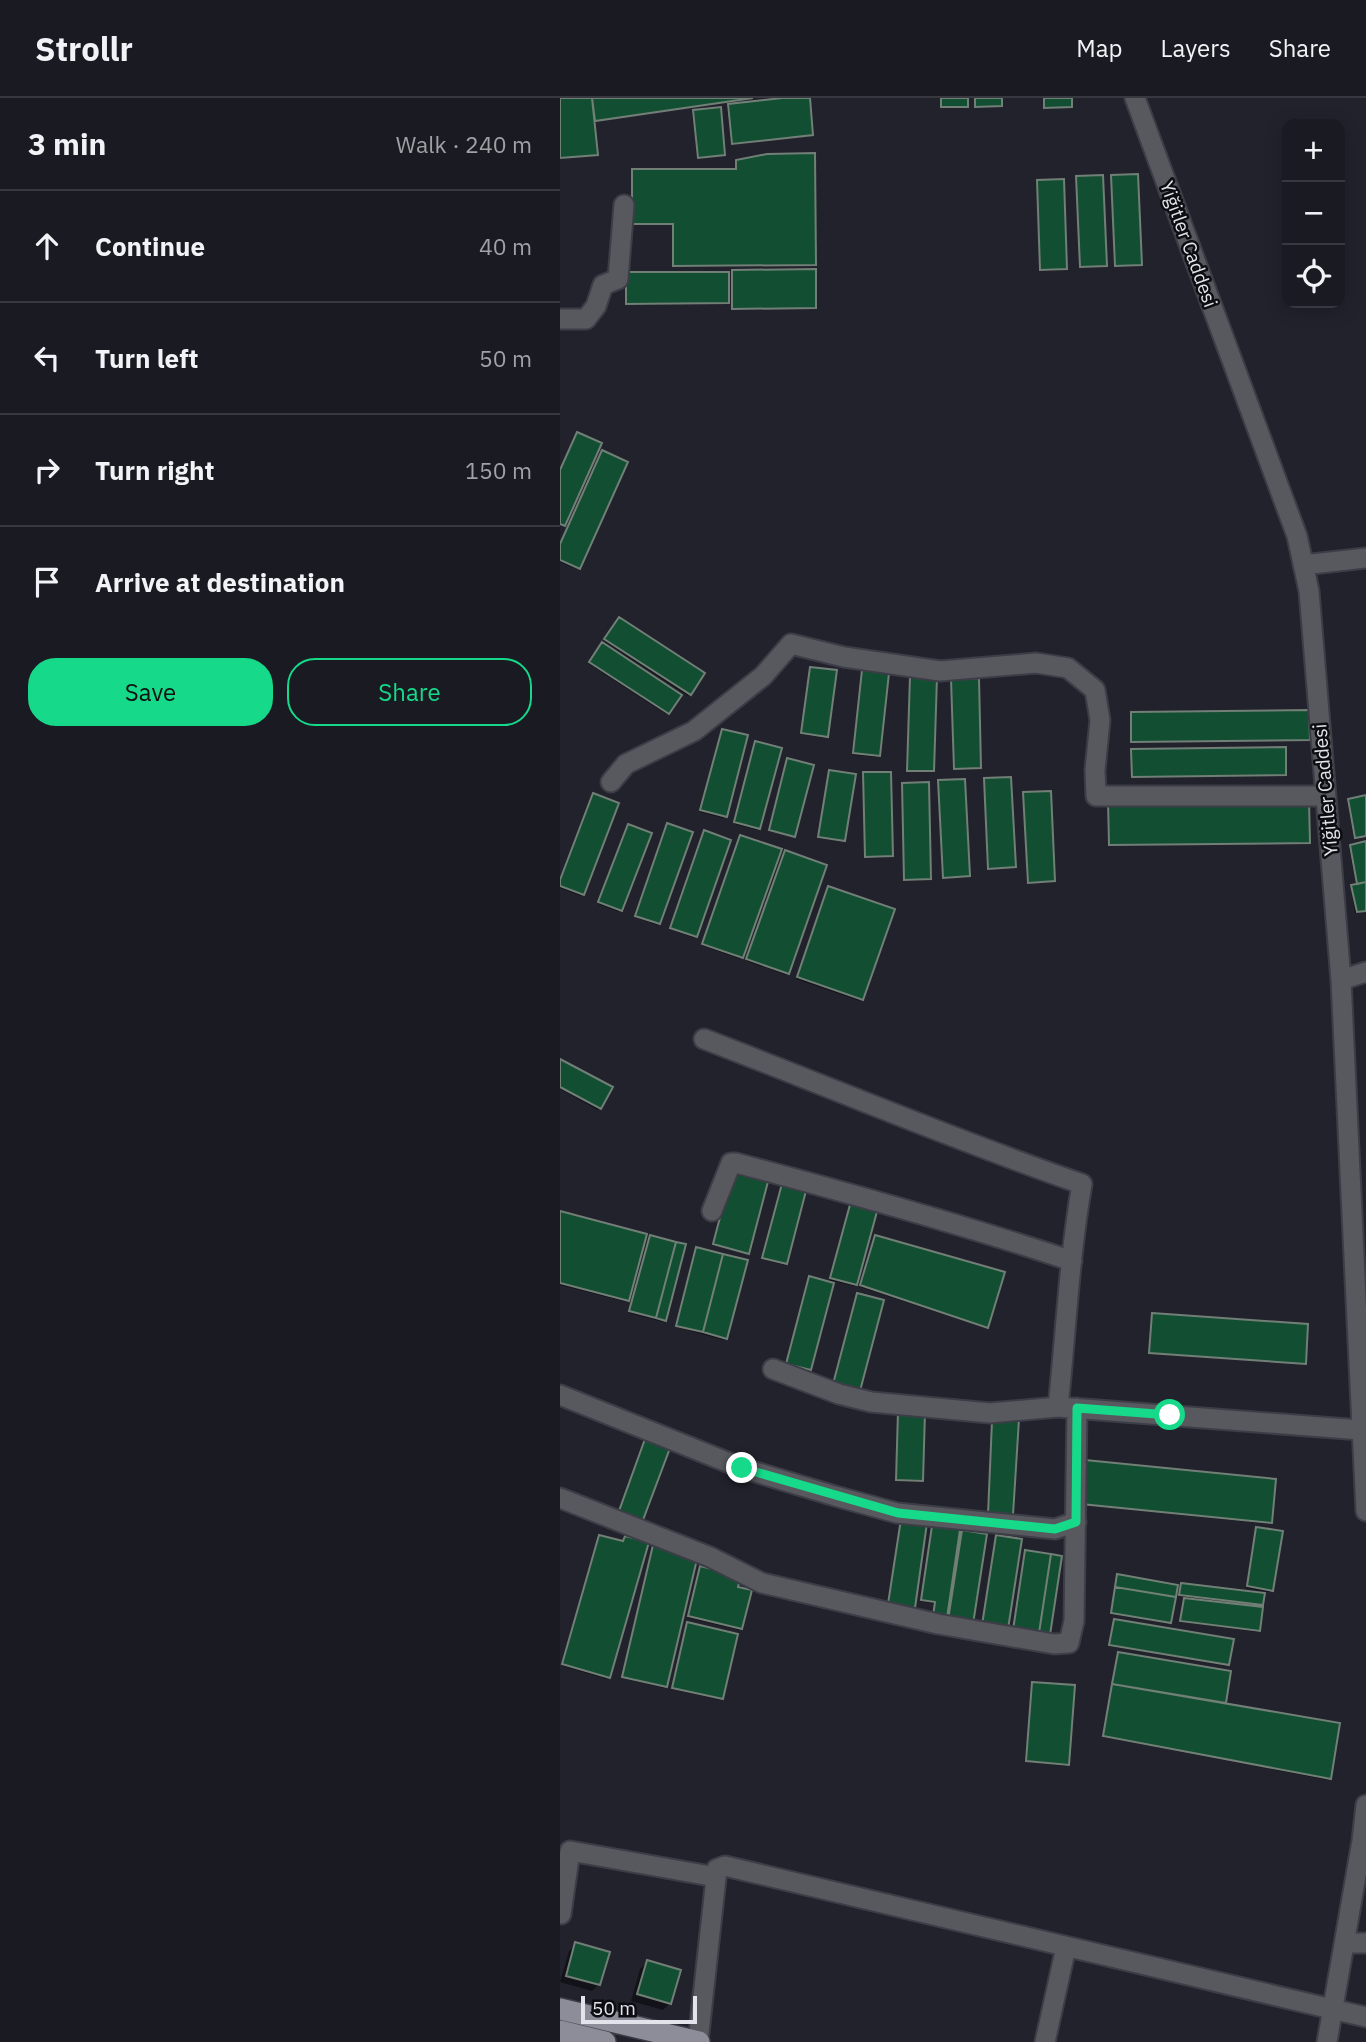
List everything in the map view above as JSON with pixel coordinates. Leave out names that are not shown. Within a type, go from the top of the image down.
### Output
[{"type":"main road","points":[[560,2009],[699,2042]]},
{"type":"main road","points":[[560,2031],[606,2042]]},
{"type":"street","name":"Yiğitler Caddesi","points":[[1135,98],[1297,536],[1309,591],[1359,1188],[1366,1511]]},
{"type":"street","points":[[560,319],[586,319],[596,306],[603,285],[618,278],[624,205]]},
{"type":"street","points":[[1303,565],[1366,558]]},
{"type":"street","points":[[611,782],[626,764],[694,731],[763,676],[791,644],[844,657],[940,671],[1037,663],[1068,668],[1095,690],[1100,720],[1095,770],[1096,796],[1325,796]]},
{"type":"street","points":[[1341,980],[1366,972]]},
{"type":"street","points":[[560,1498],[710,1557],[762,1583],[937,1624],[1054,1644],[1069,1643],[1074,1621],[1076,1522],[1068,1407],[1072,1262],[1082,1184],[995,1154],[704,1039]]},
{"type":"street","points":[[712,1211],[731,1163],[736,1163],[978,1230],[1072,1262]]},
{"type":"street","points":[[773,1369],[839,1394],[871,1402],[990,1413],[1068,1407],[1362,1417]]},
{"type":"street","points":[[560,1395],[742,1468],[898,1513],[1055,1529],[1076,1522]]},
{"type":"street","points":[[1327,2042],[1366,1805]]},
{"type":"street","points":[[561,1914],[570,1851],[716,1877]]},
{"type":"street","points":[[699,2042],[717,1869],[725,1866],[1366,2017]]},
{"type":"street","points":[[1345,1943],[1366,1943]]},
{"type":"street","points":[[1045,2042],[1066,1947]]},
{"type":"building","points":[[560,98],[592,98],[598,155],[560,158]]},
{"type":"building","points":[[592,98],[753,98],[595,121]]},
{"type":"building","points":[[810,98],[813,135],[732,144],[728,104]]},
{"type":"building","points":[[941,98],[968,98],[968,107],[941,107]]},
{"type":"building","points":[[975,98],[1002,98],[1002,106],[975,107]]},
{"type":"building","points":[[1044,98],[1072,98],[1072,107],[1044,108]]},
{"type":"building","points":[[721,107],[725,155],[698,158],[693,110]]},
{"type":"building","points":[[815,153],[816,265],[673,266],[673,224],[632,224],[632,169],[736,169],[736,160],[767,154]]},
{"type":"building","points":[[1138,174],[1142,265],[1115,266],[1111,175]]},
{"type":"building","points":[[1103,175],[1107,266],[1080,267],[1076,176]]},
{"type":"building","points":[[1064,179],[1067,269],[1040,270],[1037,180]]},
{"type":"building","points":[[816,269],[816,308],[732,309],[732,270]]},
{"type":"building","points":[[626,272],[729,272],[729,303],[626,304]]},
{"type":"building","points":[[577,432],[602,443],[565,526],[560,524],[560,470]]},
{"type":"building","points":[[602,450],[628,462],[580,569],[560,560],[560,544]]},
{"type":"building","points":[[619,617],[705,673],[691,695],[604,639]]},
{"type":"building","points":[[602,642],[682,695],[669,714],[589,662]]},
{"type":"building","points":[[810,667],[837,670],[828,737],[801,733]]},
{"type":"building","points":[[862,670],[889,673],[880,756],[853,753]]},
{"type":"building","points":[[910,676],[937,677],[934,771],[907,771]]},
{"type":"building","points":[[979,678],[981,768],[954,769],[951,679]]},
{"type":"building","points":[[1309,710],[1310,740],[1131,742],[1131,712]]},
{"type":"building","points":[[722,729],[748,735],[727,817],[700,810]]},
{"type":"building","points":[[755,741],[782,748],[760,829],[734,822]]},
{"type":"building","points":[[1286,747],[1286,775],[1132,777],[1131,749]]},
{"type":"building","points":[[787,758],[814,765],[795,837],[769,830]]},
{"type":"building","points":[[829,770],[856,774],[845,841],[818,837]]},
{"type":"building","points":[[863,772],[891,772],[893,856],[865,857]]},
{"type":"building","points":[[1011,777],[1016,867],[988,869],[984,778]]},
{"type":"building","points":[[965,779],[970,876],[943,878],[938,780]]},
{"type":"building","points":[[929,782],[931,879],[904,880],[902,783]]},
{"type":"building","points":[[1051,791],[1055,881],[1028,883],[1023,792]]},
{"type":"building","points":[[593,793],[619,803],[584,895],[560,886],[560,880]]},
{"type":"building","points":[[1366,795],[1366,836],[1355,838],[1348,799]]},
{"type":"building","points":[[1309,800],[1310,843],[1109,845],[1108,802]]},
{"type":"building","points":[[667,823],[693,832],[660,924],[635,916]]},
{"type":"building","points":[[628,824],[652,833],[622,911],[598,902]]},
{"type":"building","points":[[704,830],[731,840],[697,937],[670,928]]},
{"type":"building","points":[[740,835],[782,849],[743,958],[702,944]]},
{"type":"building","points":[[1366,841],[1366,882],[1357,884],[1350,845]]},
{"type":"building","points":[[785,850],[827,865],[789,974],[746,959]]},
{"type":"building","points":[[1366,882],[1366,911],[1357,912],[1351,885]]},
{"type":"building","points":[[828,886],[895,909],[863,1000],[797,977]]},
{"type":"building","points":[[560,1059],[613,1087],[601,1109],[560,1087]]},
{"type":"building","points":[[734,1164],[770,1174],[749,1254],[713,1244]]},
{"type":"building","points":[[783,1180],[807,1187],[787,1264],[762,1258]]},
{"type":"building","points":[[851,1201],[878,1208],[857,1285],[830,1278]]},
{"type":"building","points":[[560,1211],[647,1234],[629,1301],[560,1283]]},
{"type":"building","points":[[650,1235],[676,1242],[656,1318],[629,1311]]},
{"type":"building","points":[[875,1235],[1005,1272],[988,1328],[860,1285]]},
{"type":"building","points":[[676,1242],[686,1244],[666,1321],[656,1318]]},
{"type":"building","points":[[696,1247],[723,1254],[703,1332],[676,1326]]},
{"type":"building","points":[[723,1254],[748,1260],[727,1339],[703,1332]]},
{"type":"building","points":[[809,1276],[834,1283],[811,1370],[786,1364]]},
{"type":"building","points":[[857,1293],[884,1300],[860,1391],[833,1384]]},
{"type":"building","points":[[1152,1313],[1308,1324],[1306,1364],[1149,1353]]},
{"type":"building","points":[[898,1411],[925,1412],[923,1481],[896,1480]]},
{"type":"building","points":[[1019,1419],[1013,1515],[988,1514],[992,1421]]},
{"type":"building","points":[[645,1439],[670,1448],[643,1520],[619,1511]]},
{"type":"building","points":[[1085,1460],[1276,1479],[1272,1523],[1081,1504]]},
{"type":"building","points":[[901,1519],[927,1523],[915,1608],[888,1604]]},
{"type":"building","points":[[933,1519],[961,1523],[947,1618],[933,1616],[935,1602],[921,1600]]},
{"type":"building","points":[[1256,1527],[1283,1531],[1273,1591],[1247,1586]]},
{"type":"building","points":[[962,1530],[987,1534],[973,1624],[948,1620]]},
{"type":"building","points":[[599,1535],[623,1541],[625,1536],[649,1542],[610,1678],[562,1664]]},
{"type":"building","points":[[996,1535],[1022,1539],[1008,1629],[982,1625]]},
{"type":"building","points":[[653,1545],[698,1555],[667,1687],[622,1677]]},
{"type":"building","points":[[1025,1550],[1051,1554],[1039,1633],[1013,1630]]},
{"type":"building","points":[[1051,1554],[1062,1556],[1050,1635],[1039,1633]]},
{"type":"building","points":[[700,1566],[741,1576],[738,1587],[752,1590],[742,1629],[688,1616]]},
{"type":"building","points":[[1117,1574],[1178,1585],[1176,1597],[1115,1587]]},
{"type":"building","points":[[1181,1583],[1265,1593],[1263,1605],[1179,1595]]},
{"type":"building","points":[[1115,1587],[1176,1597],[1171,1623],[1111,1613]]},
{"type":"building","points":[[1184,1598],[1263,1607],[1260,1631],[1180,1621]]},
{"type":"building","points":[[1114,1619],[1234,1639],[1229,1665],[1109,1645]]},
{"type":"building","points":[[687,1622],[738,1634],[723,1699],[672,1688]]},
{"type":"building","points":[[1118,1652],[1231,1671],[1226,1703],[1112,1684]]},
{"type":"building","points":[[1032,1682],[1075,1685],[1069,1765],[1026,1761]]},
{"type":"building","points":[[1112,1684],[1340,1723],[1331,1779],[1103,1736]]},
{"type":"building","points":[[575,1942],[610,1952],[600,1985],[566,1976]]},
{"type":"building","points":[[647,1960],[681,1970],[671,2004],[637,1994]]},
{"type":"route","points":[[742,1468],[898,1513],[1055,1529],[1076,1522],[1077,1408],[1170,1415]]}]
